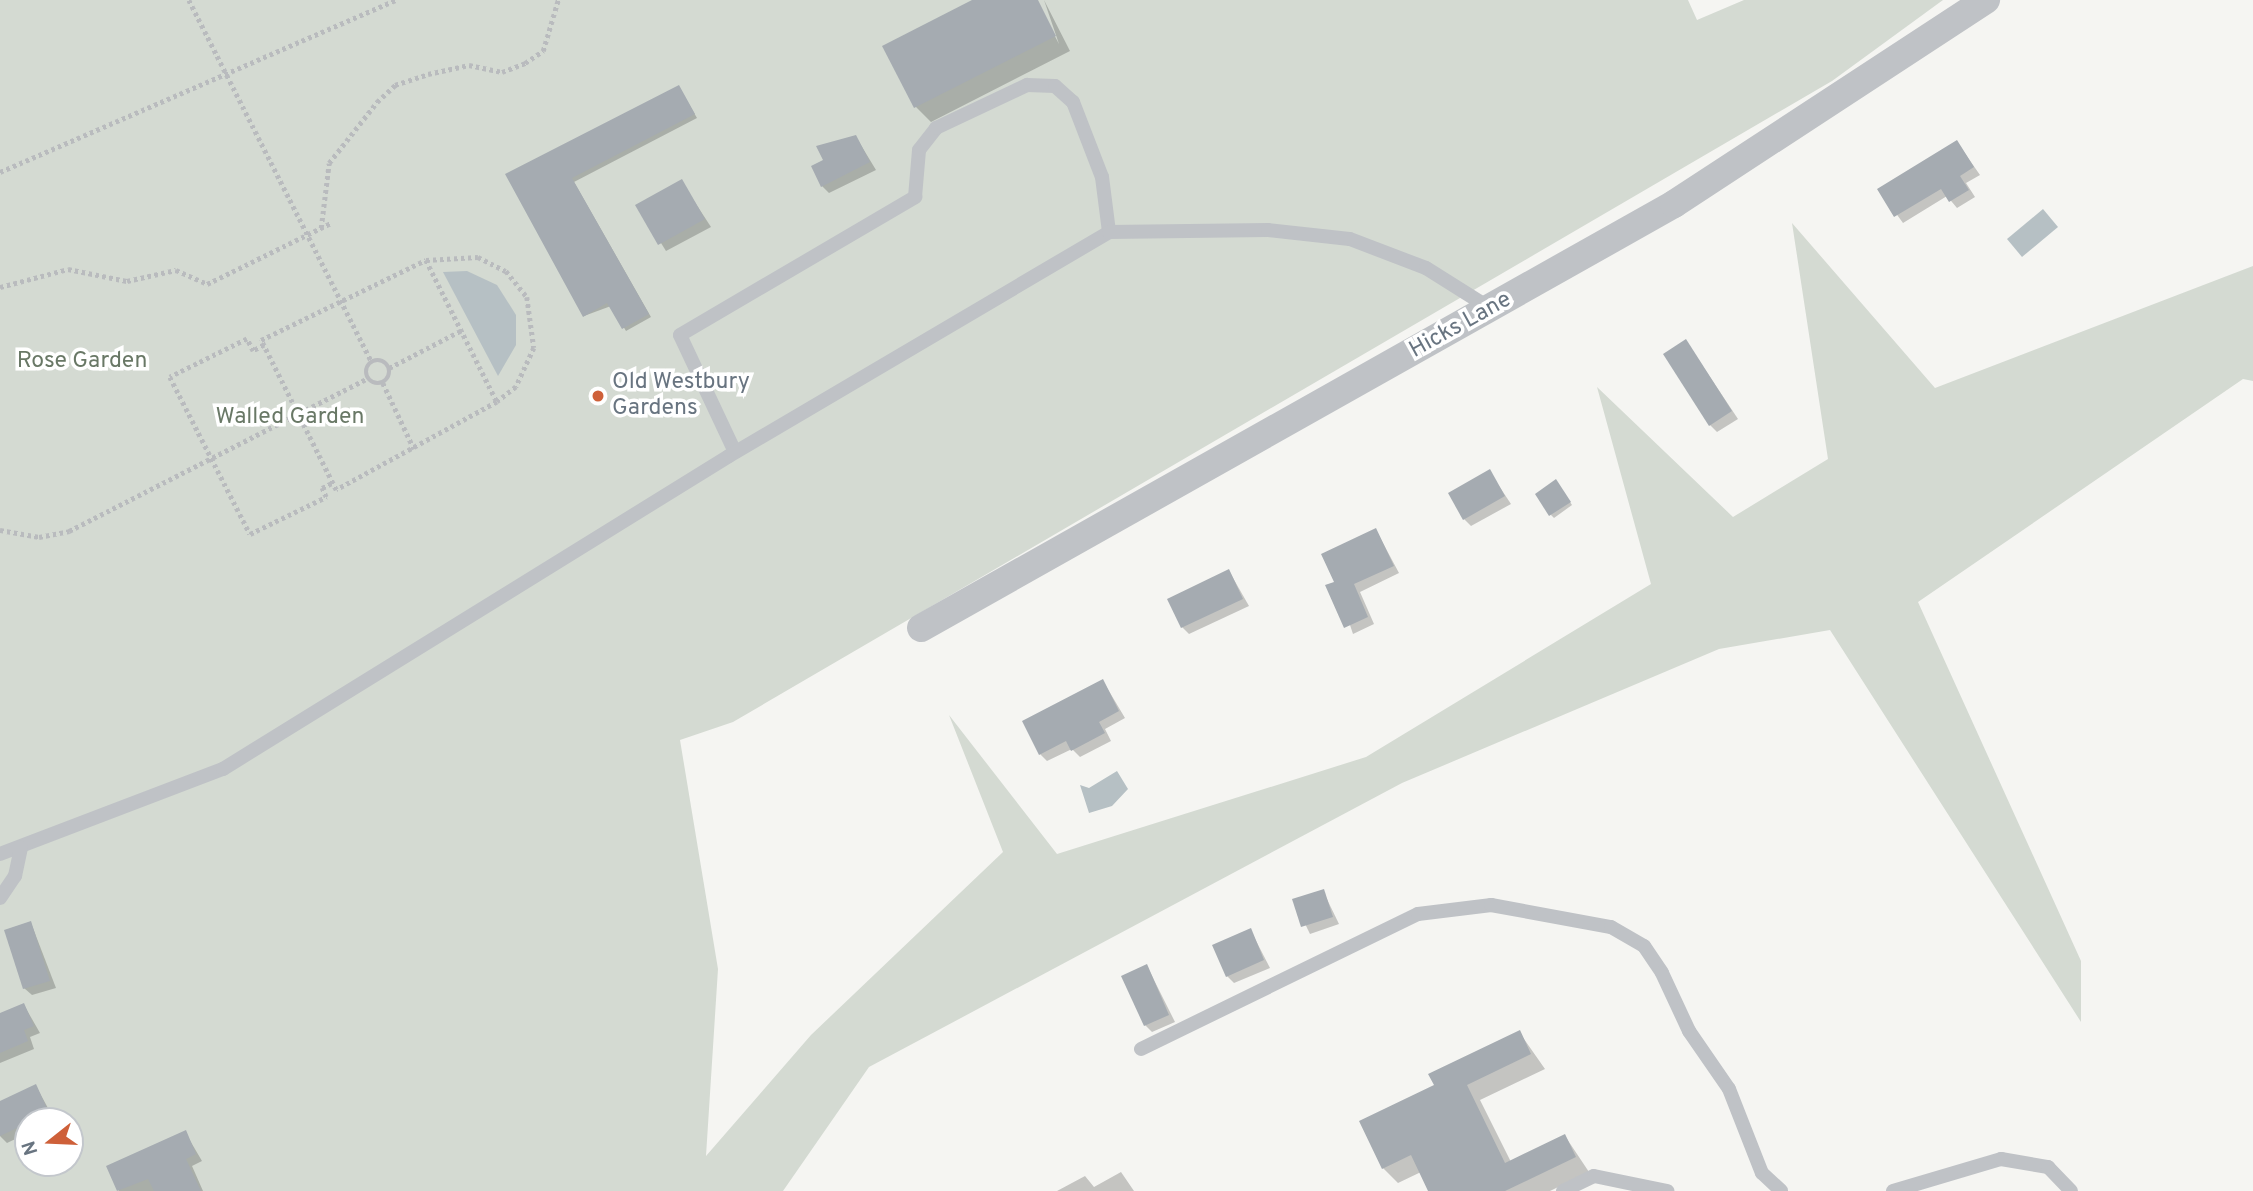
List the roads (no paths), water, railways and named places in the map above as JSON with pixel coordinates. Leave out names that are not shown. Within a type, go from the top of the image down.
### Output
[{"type":"street","name":"Hicks Lane","points":[[920,628],[1492,309],[1787,135],[1986,0]]},
{"type":"lane","points":[[735,452],[680,335],[915,197],[919,150],[936,128],[1027,85],[1055,86],[1073,102],[1102,177],[1109,232]]},
{"type":"lane","points":[[0,854],[223,769],[735,452],[1109,232],[1268,230],[1350,239],[1426,268],[1492,309]]},
{"type":"lane","points":[[0,898],[15,876],[21,848]]},
{"type":"lane","points":[[1141,1049],[1418,914],[1491,905],[1611,927],[1644,946],[1662,973],[1689,1031],[1729,1089],[1762,1173],[1781,1191]]},
{"type":"lane","points":[[1893,1191],[2001,1159],[2048,1167],[2071,1191]]},
{"type":"lane","points":[[1563,1191],[1594,1176],[1667,1191]]},
{"type":"place","name":"Old Westbury Gardens","points":[[598,396]]},
{"type":"park label","name":"Rose Garden","points":[[82,362]]},
{"type":"park label","name":"Walled Garden","points":[[290,418]]}]
